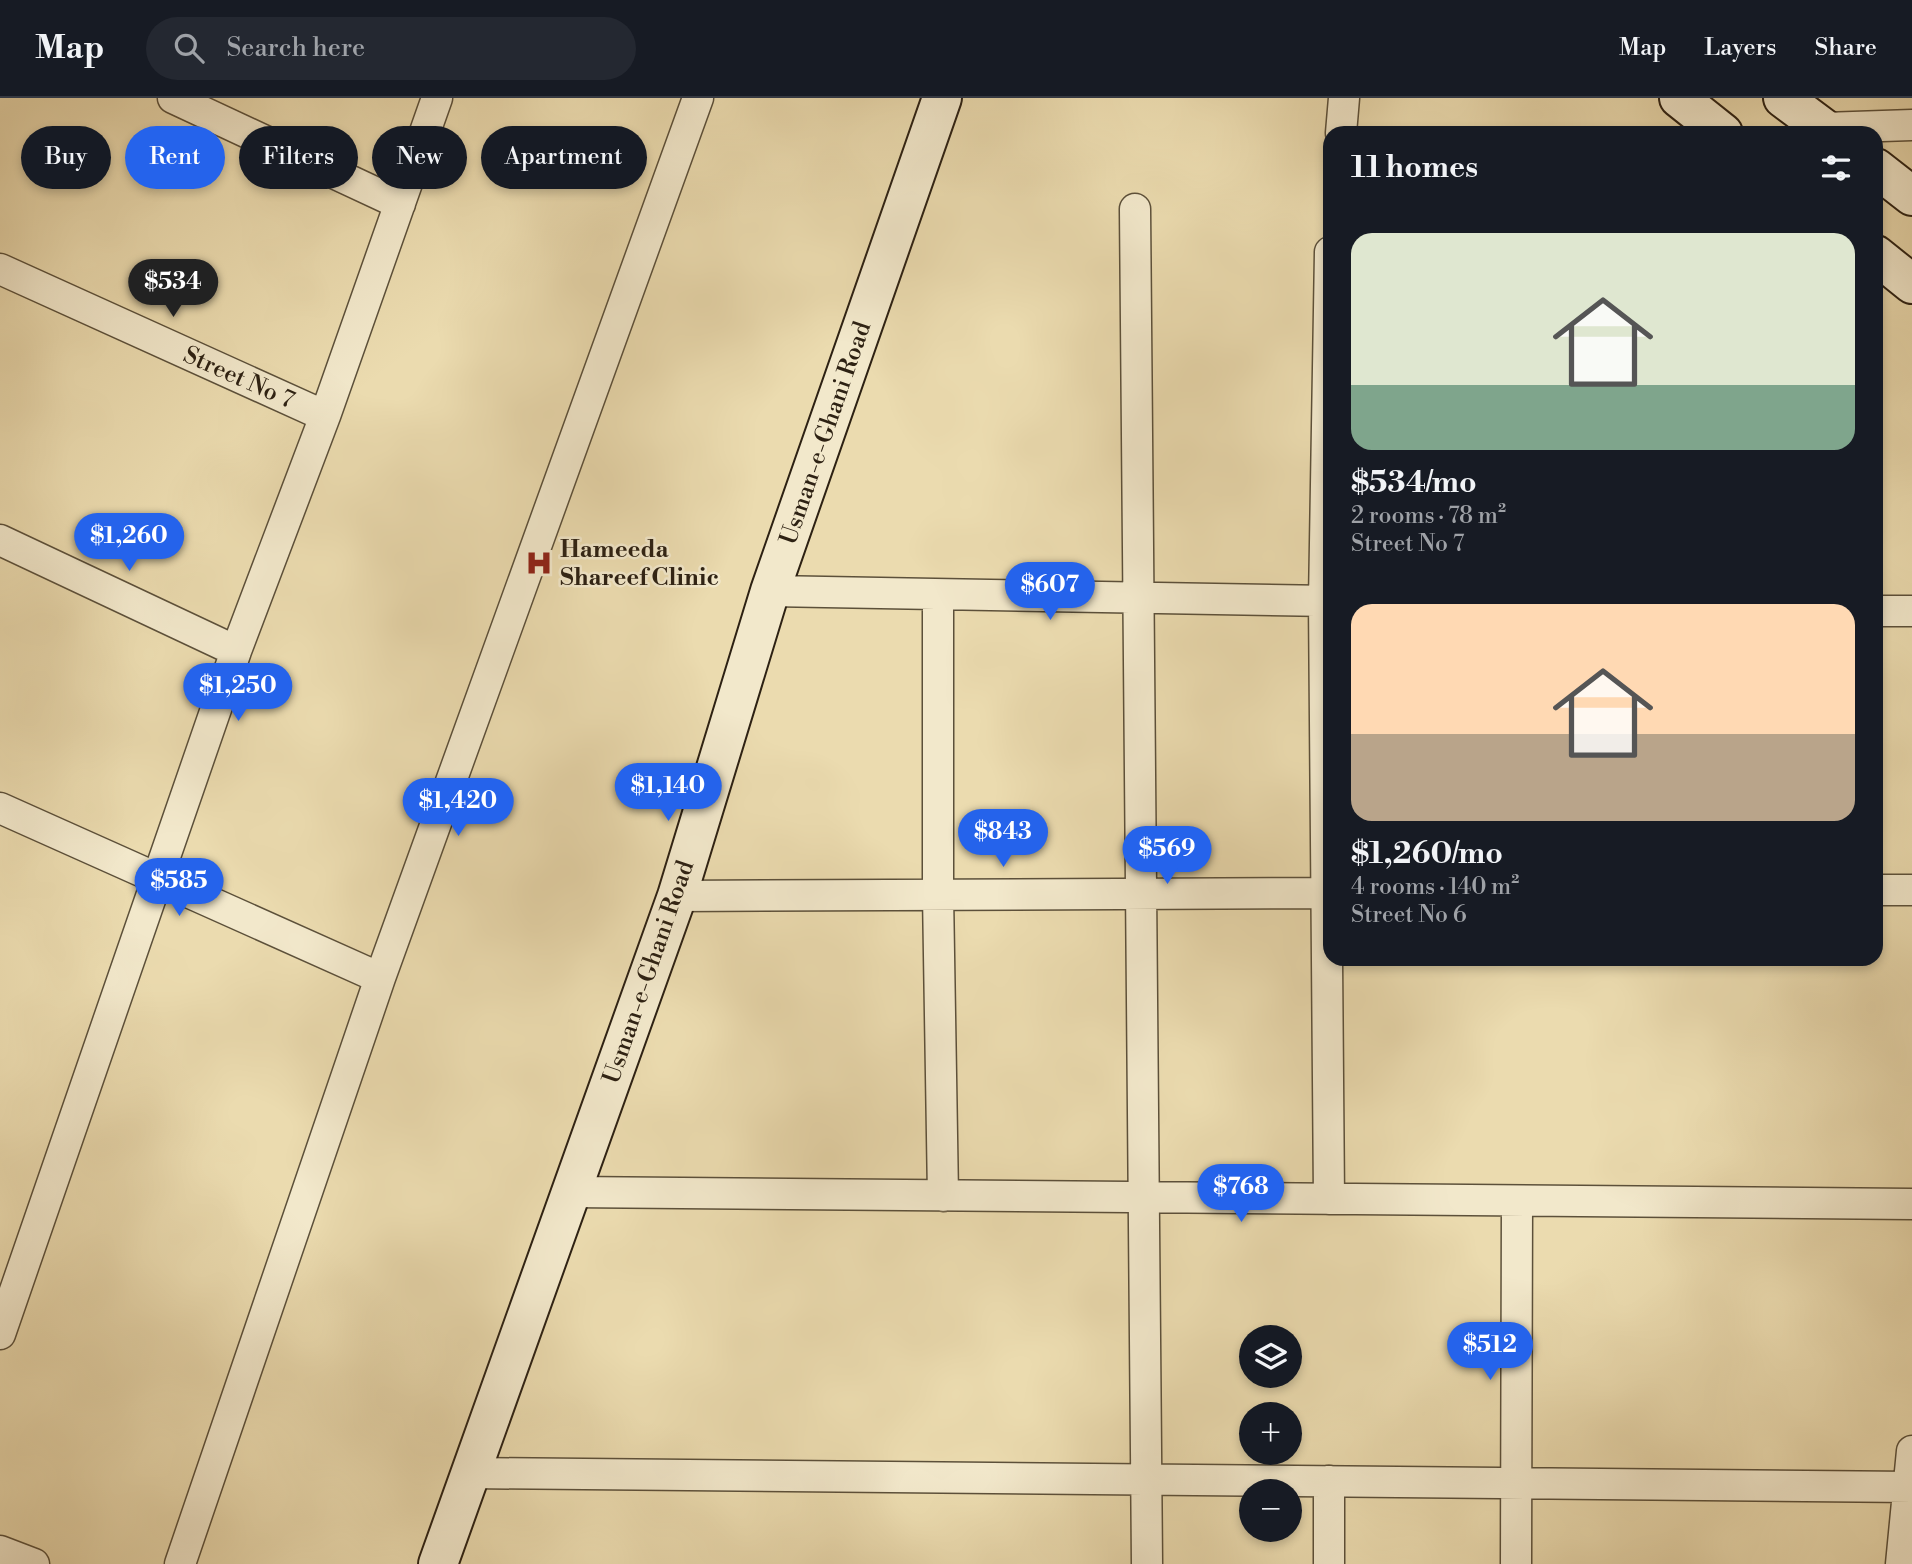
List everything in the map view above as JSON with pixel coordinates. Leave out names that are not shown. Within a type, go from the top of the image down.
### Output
[{"type":"main road","name":"Usman-e-Ghani Road","points":[[438,1564],[677,896],[771,592],[942,98]]},
{"type":"main road","points":[[1679,98],[1714,126]]},
{"type":"main road","points":[[1783,98],[1820,126]]},
{"type":"main road","points":[[1883,173],[1912,196]]},
{"type":"main road","points":[[1883,261],[1912,284]]},
{"type":"street","points":[[173,98],[400,204]]},
{"type":"street","points":[[1,1331],[236,651],[325,416],[437,98]]},
{"type":"street","points":[[180,1564],[380,978],[698,98]]},
{"type":"street","points":[[1342,126],[1345,98]]},
{"type":"street","points":[[1883,127],[1912,125]]},
{"type":"street","points":[[1135,209],[1147,1564]]},
{"type":"street","name":"Street No 7","points":[[0,269],[325,416]]},
{"type":"street","points":[[0,540],[236,651]]},
{"type":"street","points":[[771,592],[1323,601]]},
{"type":"street","points":[[938,595],[938,894],[943,1196]]},
{"type":"street","points":[[1883,611],[1912,611]]},
{"type":"street","points":[[0,808],[158,881],[380,978]]},
{"type":"street","points":[[1883,890],[1912,890]]},
{"type":"street","points":[[677,896],[1323,893]]},
{"type":"street","points":[[1329,966],[1329,1199]]},
{"type":"street","points":[[571,1192],[1912,1204]]},
{"type":"street","points":[[1516,1564],[1514,1483],[1517,1200]]},
{"type":"street","points":[[1901,1564],[1912,1451]]},
{"type":"street","points":[[471,1473],[1910,1487]]},
{"type":"street","points":[[1329,1481],[1329,1564]]},
{"type":"street","points":[[0,1550],[34,1564]]},
{"type":"place","name":"Hameeda Shareef Clinic","points":[[539,563]]}]
